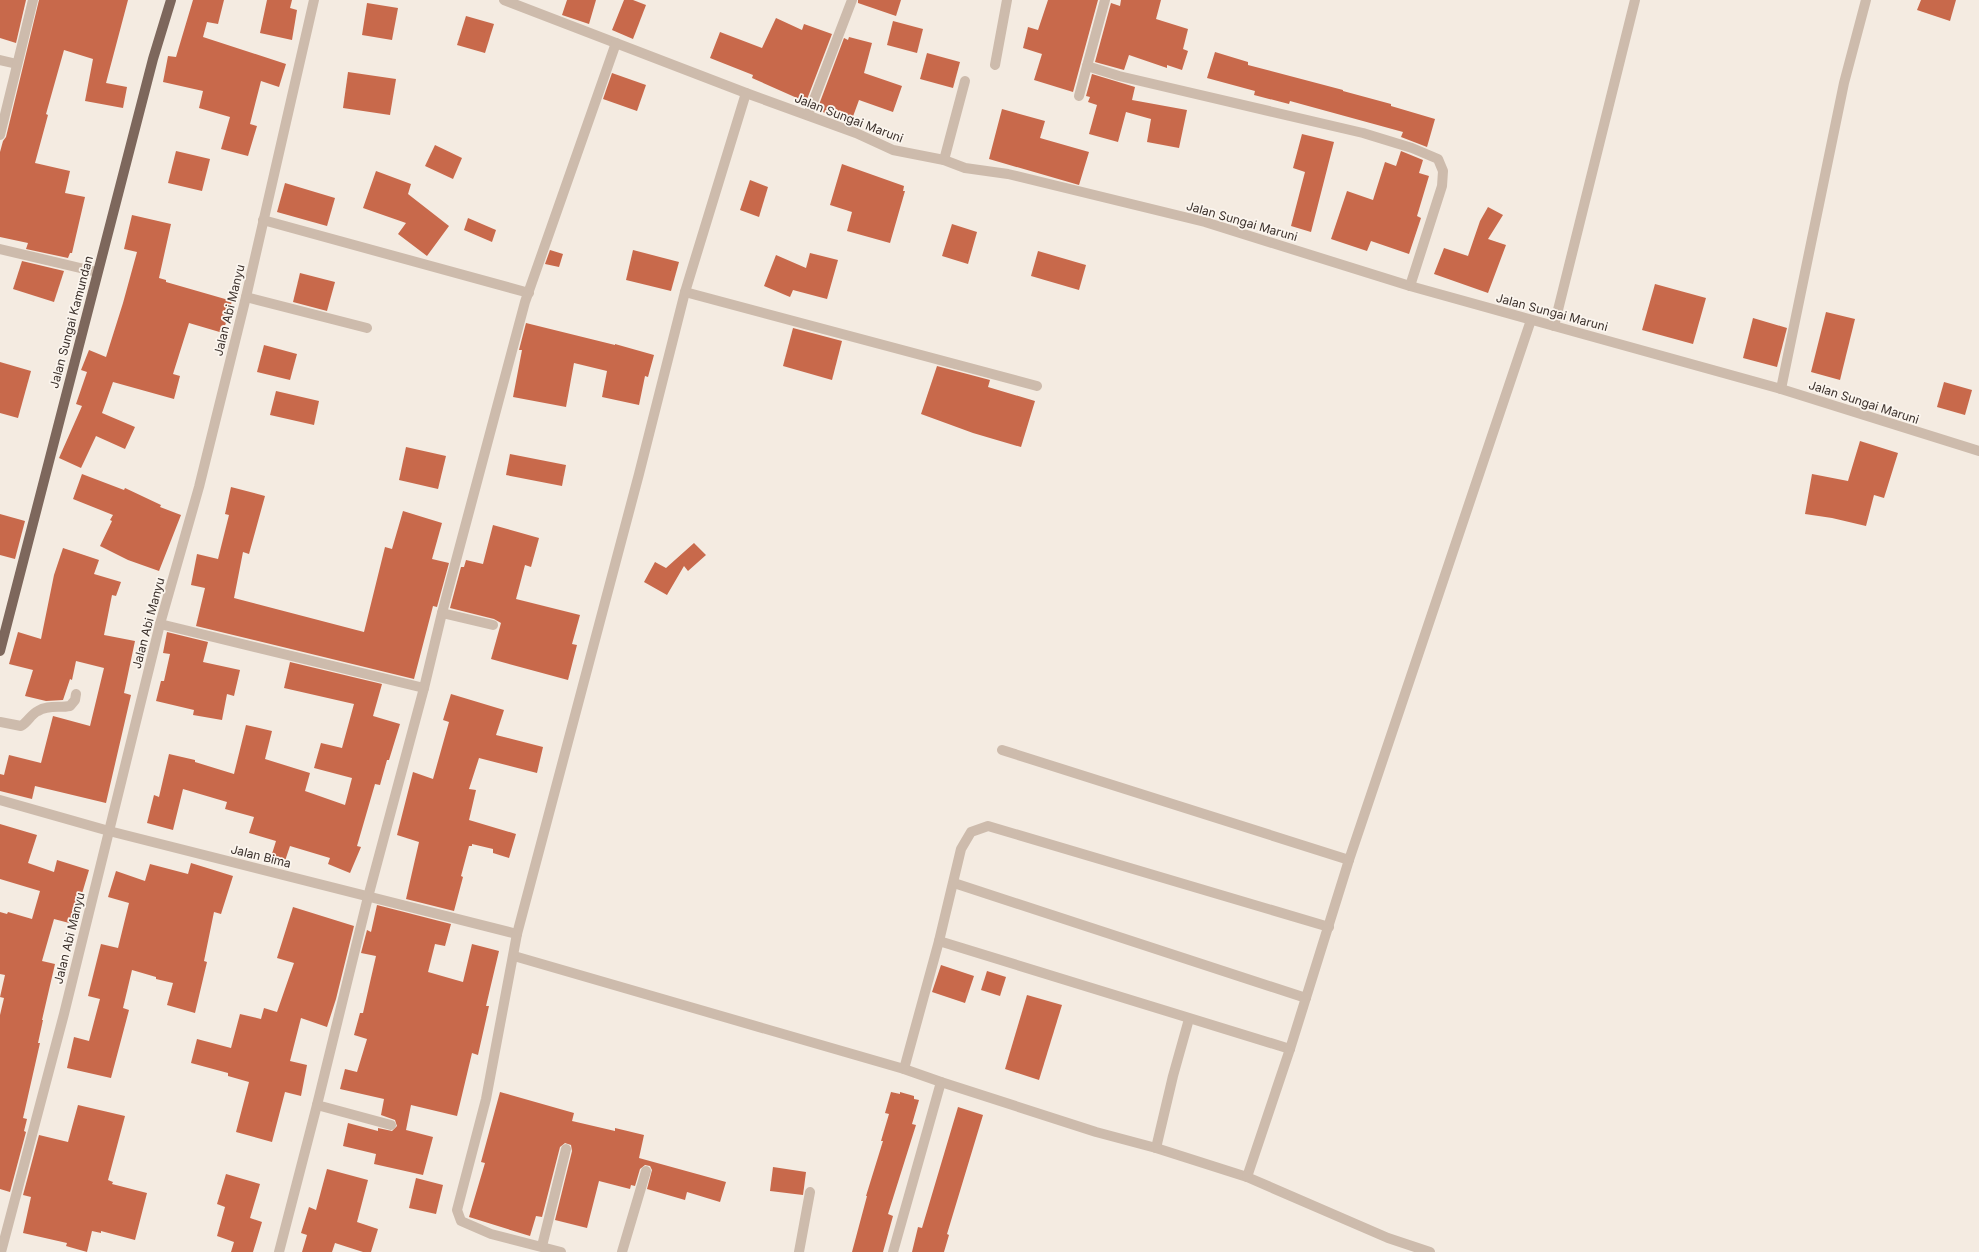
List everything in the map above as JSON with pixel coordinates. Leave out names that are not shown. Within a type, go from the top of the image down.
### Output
[{"type":"main road","name":"Jalan Sungai Kamundan","points":[[0,651],[2,634],[97,272],[153,59],[171,0]]},
{"type":"street","points":[[0,135],[33,0]]},
{"type":"street","name":"Jalan Abi Manyu","points":[[1,1252],[64,1014],[160,624],[199,487],[246,297],[314,0]]},
{"type":"street","name":"Jalan Sungai Maruni","points":[[504,0],[746,93],[856,133],[893,150],[944,160],[965,168],[1008,174],[1205,222],[1410,286],[1781,389],[1979,451]]},
{"type":"street","points":[[808,115],[852,0]]},
{"type":"street","points":[[994,65],[1007,0]]},
{"type":"street","points":[[1079,96],[1105,0]]},
{"type":"street","points":[[1554,326],[1636,0]]},
{"type":"street","points":[[1781,389],[1844,83],[1866,0]]},
{"type":"street","points":[[279,1252],[368,897],[424,688],[442,613],[529,293],[616,43]]},
{"type":"street","points":[[0,60],[17,64]]},
{"type":"street","points":[[1087,66],[1119,76],[1169,86],[1363,133],[1412,148],[1438,159],[1443,170],[1442,186],[1410,286]]},
{"type":"street","points":[[944,160],[965,81]]},
{"type":"street","points":[[561,1252],[474,1228],[461,1221],[457,1210],[486,1099],[517,934],[639,474],[685,292],[746,93]]},
{"type":"street","points":[[263,220],[529,293]]},
{"type":"street","points":[[0,249],[97,272]]},
{"type":"street","points":[[685,292],[1037,386]]},
{"type":"street","points":[[246,297],[367,328]]},
{"type":"street","points":[[1247,1177],[1290,1049],[1349,860],[1530,320]]},
{"type":"street","points":[[442,613],[493,625]]},
{"type":"street","points":[[160,624],[424,688]]},
{"type":"street","points":[[0,722],[21,726],[42,709],[70,706],[75,700],[76,694]]},
{"type":"street","points":[[1002,750],[1349,860]]},
{"type":"street","name":"Jalan Bima","points":[[0,800],[109,831],[517,934]]},
{"type":"street","points":[[904,1069],[939,941],[961,850],[971,832],[988,826],[1329,927]]},
{"type":"street","points":[[954,883],[1306,998]]},
{"type":"street","points":[[939,941],[1290,1049]]},
{"type":"street","points":[[514,956],[904,1069],[1096,1132],[1156,1148],[1247,1177],[1388,1238],[1430,1252]]},
{"type":"street","points":[[1156,1148],[1173,1076],[1189,1019]]},
{"type":"street","points":[[894,1252],[941,1082]]},
{"type":"street","points":[[317,1105],[391,1125]]},
{"type":"street","points":[[542,1246],[566,1150]]},
{"type":"street","points":[[622,1252],[646,1171]]},
{"type":"street","points":[[799,1252],[810,1192]]},
{"type":"building","points":[[0,0],[26,0],[16,43],[0,38]]},
{"type":"building","points":[[39,0],[128,0],[106,83],[127,87],[123,108],[85,101],[93,59],[64,50],[46,114],[48,115],[35,163],[70,171],[65,193],[85,197],[72,253],[70,253],[68,258],[26,249],[28,243],[0,237],[0,152],[3,141],[6,137]]},
{"type":"building","points":[[193,0],[224,0],[218,24],[207,22],[203,37],[286,64],[279,87],[261,81],[250,124],[257,126],[248,156],[221,149],[230,117],[199,108],[203,91],[163,82],[168,56],[176,57]]},
{"type":"building","points":[[267,0],[292,0],[290,8],[297,10],[292,40],[260,33]]},
{"type":"building","points":[[567,0],[596,0],[589,24],[562,15]]},
{"type":"building","points":[[624,0],[633,0],[646,5],[633,39],[612,30]]},
{"type":"building","points":[[858,0],[901,0],[896,16],[858,3]]},
{"type":"building","points":[[1048,0],[1098,0],[1073,92],[1034,80],[1042,54],[1023,48],[1028,27],[1038,30]]},
{"type":"building","points":[[1121,0],[1161,0],[1156,19],[1188,29],[1183,49],[1188,51],[1182,70],[1167,65],[1167,68],[1129,55],[1124,70],[1095,62],[1111,3],[1120,6]]},
{"type":"building","points":[[1921,0],[1956,0],[1950,21],[1917,10]]},
{"type":"building","points":[[367,3],[398,8],[392,40],[362,35]]},
{"type":"building","points":[[466,16],[494,24],[485,53],[457,45]]},
{"type":"building","points":[[776,18],[802,30],[804,24],[832,34],[806,102],[752,78],[753,75],[710,58],[720,32],[762,48]]},
{"type":"building","points":[[893,21],[923,29],[917,53],[887,45]]},
{"type":"building","points":[[849,37],[872,43],[864,73],[902,86],[893,112],[859,100],[851,122],[817,110],[844,38],[848,40]]},
{"type":"building","points":[[1215,52],[1248,62],[1248,65],[1343,90],[1435,119],[1427,147],[1401,137],[1403,132],[1290,101],[1289,104],[1254,95],[1255,91],[1207,78]]},
{"type":"building","points":[[927,53],[960,62],[953,88],[920,79]]},
{"type":"building","points":[[348,72],[396,79],[390,115],[343,108]]},
{"type":"building","points":[[612,73],[646,85],[637,111],[603,99]]},
{"type":"building","points":[[1092,74],[1135,87],[1132,100],[1187,110],[1179,148],[1147,142],[1151,119],[1126,112],[1118,142],[1089,134],[1097,105],[1088,102],[1090,97],[1086,96]]},
{"type":"building","points":[[1002,109],[1045,121],[1040,138],[1089,152],[1079,185],[989,159]]},
{"type":"building","points":[[1302,134],[1334,142],[1311,232],[1291,226],[1305,172],[1293,168]]},
{"type":"building","points":[[435,145],[462,158],[453,179],[425,166]]},
{"type":"building","points":[[176,151],[210,159],[202,191],[168,183]]},
{"type":"building","points":[[1401,151],[1423,160],[1419,173],[1429,176],[1417,216],[1421,218],[1409,254],[1371,241],[1367,251],[1331,239],[1347,191],[1373,200],[1385,162],[1396,166]]},
{"type":"building","points":[[842,164],[904,186],[903,191],[905,191],[890,243],[847,231],[852,212],[830,205]]},
{"type":"building","points":[[376,171],[411,184],[408,194],[449,226],[427,256],[398,234],[406,223],[363,208]]},
{"type":"building","points":[[750,180],[768,187],[759,217],[740,210]]},
{"type":"building","points":[[285,183],[335,198],[327,226],[277,212]]},
{"type":"building","points":[[1488,207],[1503,215],[1488,239],[1506,245],[1488,293],[1434,274],[1444,248],[1468,256],[1480,221]]},
{"type":"building","points":[[132,215],[171,224],[159,278],[166,280],[166,282],[232,301],[223,333],[189,323],[173,374],[180,376],[174,399],[113,382],[102,413],[135,427],[125,449],[96,436],[81,468],[59,458],[82,406],[76,404],[87,372],[81,370],[89,350],[106,357],[123,303],[137,252],[124,249]]},
{"type":"building","points":[[468,218],[496,230],[492,242],[464,230]]},
{"type":"building","points":[[952,224],[977,232],[968,264],[942,256]]},
{"type":"building","points":[[550,250],[563,254],[559,267],[545,264]]},
{"type":"building","points":[[633,250],[679,262],[671,291],[626,280]]},
{"type":"building","points":[[1038,251],[1086,265],[1079,290],[1031,276]]},
{"type":"building","points":[[810,253],[838,260],[827,299],[793,290],[790,297],[764,286],[776,255],[806,268]]},
{"type":"building","points":[[22,261],[64,271],[54,302],[13,289]]},
{"type":"building","points":[[300,273],[335,282],[327,311],[293,302]]},
{"type":"building","points":[[1655,284],[1706,298],[1693,344],[1642,330]]},
{"type":"building","points":[[1826,312],[1855,319],[1840,380],[1811,372]]},
{"type":"building","points":[[1753,318],[1787,328],[1777,367],[1743,358]]},
{"type":"building","points":[[526,323],[615,344],[654,355],[648,377],[645,376],[639,405],[602,397],[607,371],[574,363],[566,407],[513,397],[522,350],[519,350]]},
{"type":"building","points":[[793,328],[842,341],[832,380],[783,366]]},
{"type":"building","points":[[264,345],[297,354],[290,380],[257,372]]},
{"type":"building","points":[[0,362],[31,371],[18,418],[0,413]]},
{"type":"building","points":[[937,366],[990,380],[988,387],[1035,401],[1021,447],[973,433],[921,414]]},
{"type":"building","points":[[1944,382],[1972,390],[1965,415],[1937,407]]},
{"type":"building","points":[[276,391],[319,401],[314,425],[270,415]]},
{"type":"building","points":[[1860,441],[1898,453],[1884,498],[1874,495],[1866,526],[1832,518],[1805,514],[1812,474],[1848,481]]},
{"type":"building","points":[[406,447],[446,456],[438,489],[399,480]]},
{"type":"building","points":[[510,454],[566,465],[562,486],[506,475]]},
{"type":"building","points":[[82,474],[124,490],[125,488],[161,505],[160,507],[181,515],[159,571],[128,560],[100,546],[112,521],[110,520],[113,515],[73,499]]},
{"type":"building","points":[[231,487],[265,496],[249,554],[243,552],[234,598],[364,632],[385,547],[392,549],[403,511],[442,523],[432,559],[449,563],[437,607],[433,606],[414,679],[196,626],[205,588],[191,585],[197,554],[218,559],[229,515],[225,514]]},
{"type":"building","points":[[0,514],[25,521],[15,559],[0,555]]},
{"type":"building","points":[[493,525],[539,538],[531,567],[525,565],[516,599],[580,615],[572,644],[577,645],[568,680],[491,659],[501,623],[494,619],[450,608],[461,567],[464,567],[466,560],[483,564]]},
{"type":"building","points":[[694,543],[706,555],[688,571],[684,566],[667,595],[644,582],[655,562],[666,568]]},
{"type":"building","points":[[63,548],[99,560],[94,574],[121,582],[116,596],[112,595],[104,635],[135,641],[124,693],[131,695],[106,803],[35,786],[32,799],[0,791],[0,774],[4,775],[9,755],[41,763],[53,716],[90,726],[104,668],[76,661],[72,680],[70,679],[63,700],[46,701],[25,696],[33,670],[9,664],[18,632],[41,639],[54,575]]},
{"type":"building","points":[[167,632],[208,642],[203,662],[240,670],[234,696],[227,694],[222,720],[193,715],[194,710],[156,701],[161,681],[164,681],[170,654],[163,653]]},
{"type":"building","points":[[290,662],[382,684],[373,716],[400,724],[380,785],[375,784],[357,846],[361,847],[350,873],[328,864],[330,858],[290,846],[285,861],[271,857],[276,841],[249,833],[254,817],[225,809],[227,802],[183,789],[173,830],[147,823],[154,795],[159,797],[169,754],[195,760],[195,762],[234,774],[246,725],[272,731],[265,759],[310,773],[305,791],[345,805],[352,778],[314,768],[321,743],[342,748],[354,704],[284,688]]},
{"type":"building","points":[[451,694],[504,710],[496,735],[543,747],[537,773],[479,758],[469,789],[476,790],[469,820],[516,834],[509,858],[493,853],[493,849],[472,844],[472,846],[469,846],[454,911],[406,899],[419,842],[397,835],[413,772],[433,779],[449,722],[443,720]]},
{"type":"building","points":[[0,824],[37,835],[28,863],[54,872],[57,860],[89,870],[73,924],[54,919],[42,961],[55,964],[42,1020],[38,1043],[40,1043],[23,1118],[27,1119],[24,1131],[26,1132],[10,1192],[0,1189],[0,1015],[4,998],[0,997],[5,975],[0,974],[0,912],[7,914],[8,912],[32,919],[40,891],[0,879]]},
{"type":"building","points":[[191,863],[233,876],[221,914],[214,912],[204,961],[207,962],[195,1013],[167,1005],[173,983],[156,979],[156,977],[132,970],[123,1008],[129,1010],[111,1078],[67,1068],[74,1037],[89,1041],[100,999],[88,996],[101,944],[118,948],[129,903],[108,897],[116,871],[145,881],[150,864],[188,874]]},
{"type":"building","points":[[377,905],[451,924],[445,946],[435,944],[428,972],[463,982],[472,944],[499,951],[486,1006],[489,1006],[478,1055],[472,1053],[457,1116],[411,1105],[406,1130],[433,1137],[423,1175],[374,1164],[376,1154],[343,1146],[348,1123],[378,1131],[378,1128],[392,1131],[397,1126],[395,1120],[381,1115],[384,1099],[340,1089],[345,1069],[357,1072],[367,1039],[354,1035],[360,1013],[363,1013],[376,956],[361,953],[367,930],[371,932]]},
{"type":"building","points":[[293,907],[354,926],[336,999],[327,1027],[301,1018],[290,1061],[307,1065],[301,1096],[285,1092],[272,1142],[236,1132],[249,1082],[228,1076],[228,1073],[191,1063],[197,1039],[231,1048],[240,1014],[261,1019],[264,1008],[277,1012],[294,963],[277,958]]},
{"type":"building","points":[[941,965],[974,976],[965,1003],[932,992]]},
{"type":"building","points":[[987,971],[1006,977],[1000,996],[981,990]]},
{"type":"building","points":[[1027,995],[1062,1005],[1039,1080],[1005,1069]]},
{"type":"building","points":[[500,1092],[574,1113],[572,1121],[615,1131],[615,1128],[644,1135],[639,1158],[726,1182],[720,1202],[687,1192],[685,1200],[647,1189],[652,1170],[650,1166],[645,1165],[640,1169],[635,1186],[631,1185],[630,1189],[599,1181],[587,1228],[555,1220],[572,1151],[571,1145],[565,1143],[560,1147],[542,1217],[536,1216],[530,1236],[469,1217],[485,1163],[481,1162]]},
{"type":"building","points":[[891,1092],[900,1094],[900,1092],[914,1096],[914,1099],[919,1100],[912,1124],[916,1125],[888,1214],[893,1216],[883,1252],[852,1252],[866,1196],[883,1141],[881,1141],[889,1114],[885,1113]]},
{"type":"building","points":[[78,1105],[125,1116],[108,1180],[113,1182],[112,1184],[147,1193],[135,1240],[101,1231],[101,1233],[92,1231],[87,1252],[66,1246],[67,1243],[23,1233],[31,1197],[23,1195],[39,1135],[68,1142]]},
{"type":"building","points":[[958,1107],[983,1115],[947,1234],[949,1235],[944,1252],[912,1252],[918,1227],[922,1228]]},
{"type":"building","points":[[773,1167],[806,1172],[803,1195],[770,1191]]},
{"type":"building","points":[[327,1169],[368,1180],[357,1222],[378,1229],[371,1252],[363,1252],[335,1243],[332,1252],[302,1252],[307,1235],[301,1233],[309,1207],[316,1210]]},
{"type":"building","points":[[226,1174],[260,1184],[250,1218],[262,1222],[253,1252],[231,1252],[234,1242],[217,1236],[225,1207],[217,1204]]},
{"type":"building","points":[[416,1178],[443,1185],[436,1214],[409,1208]]}]
